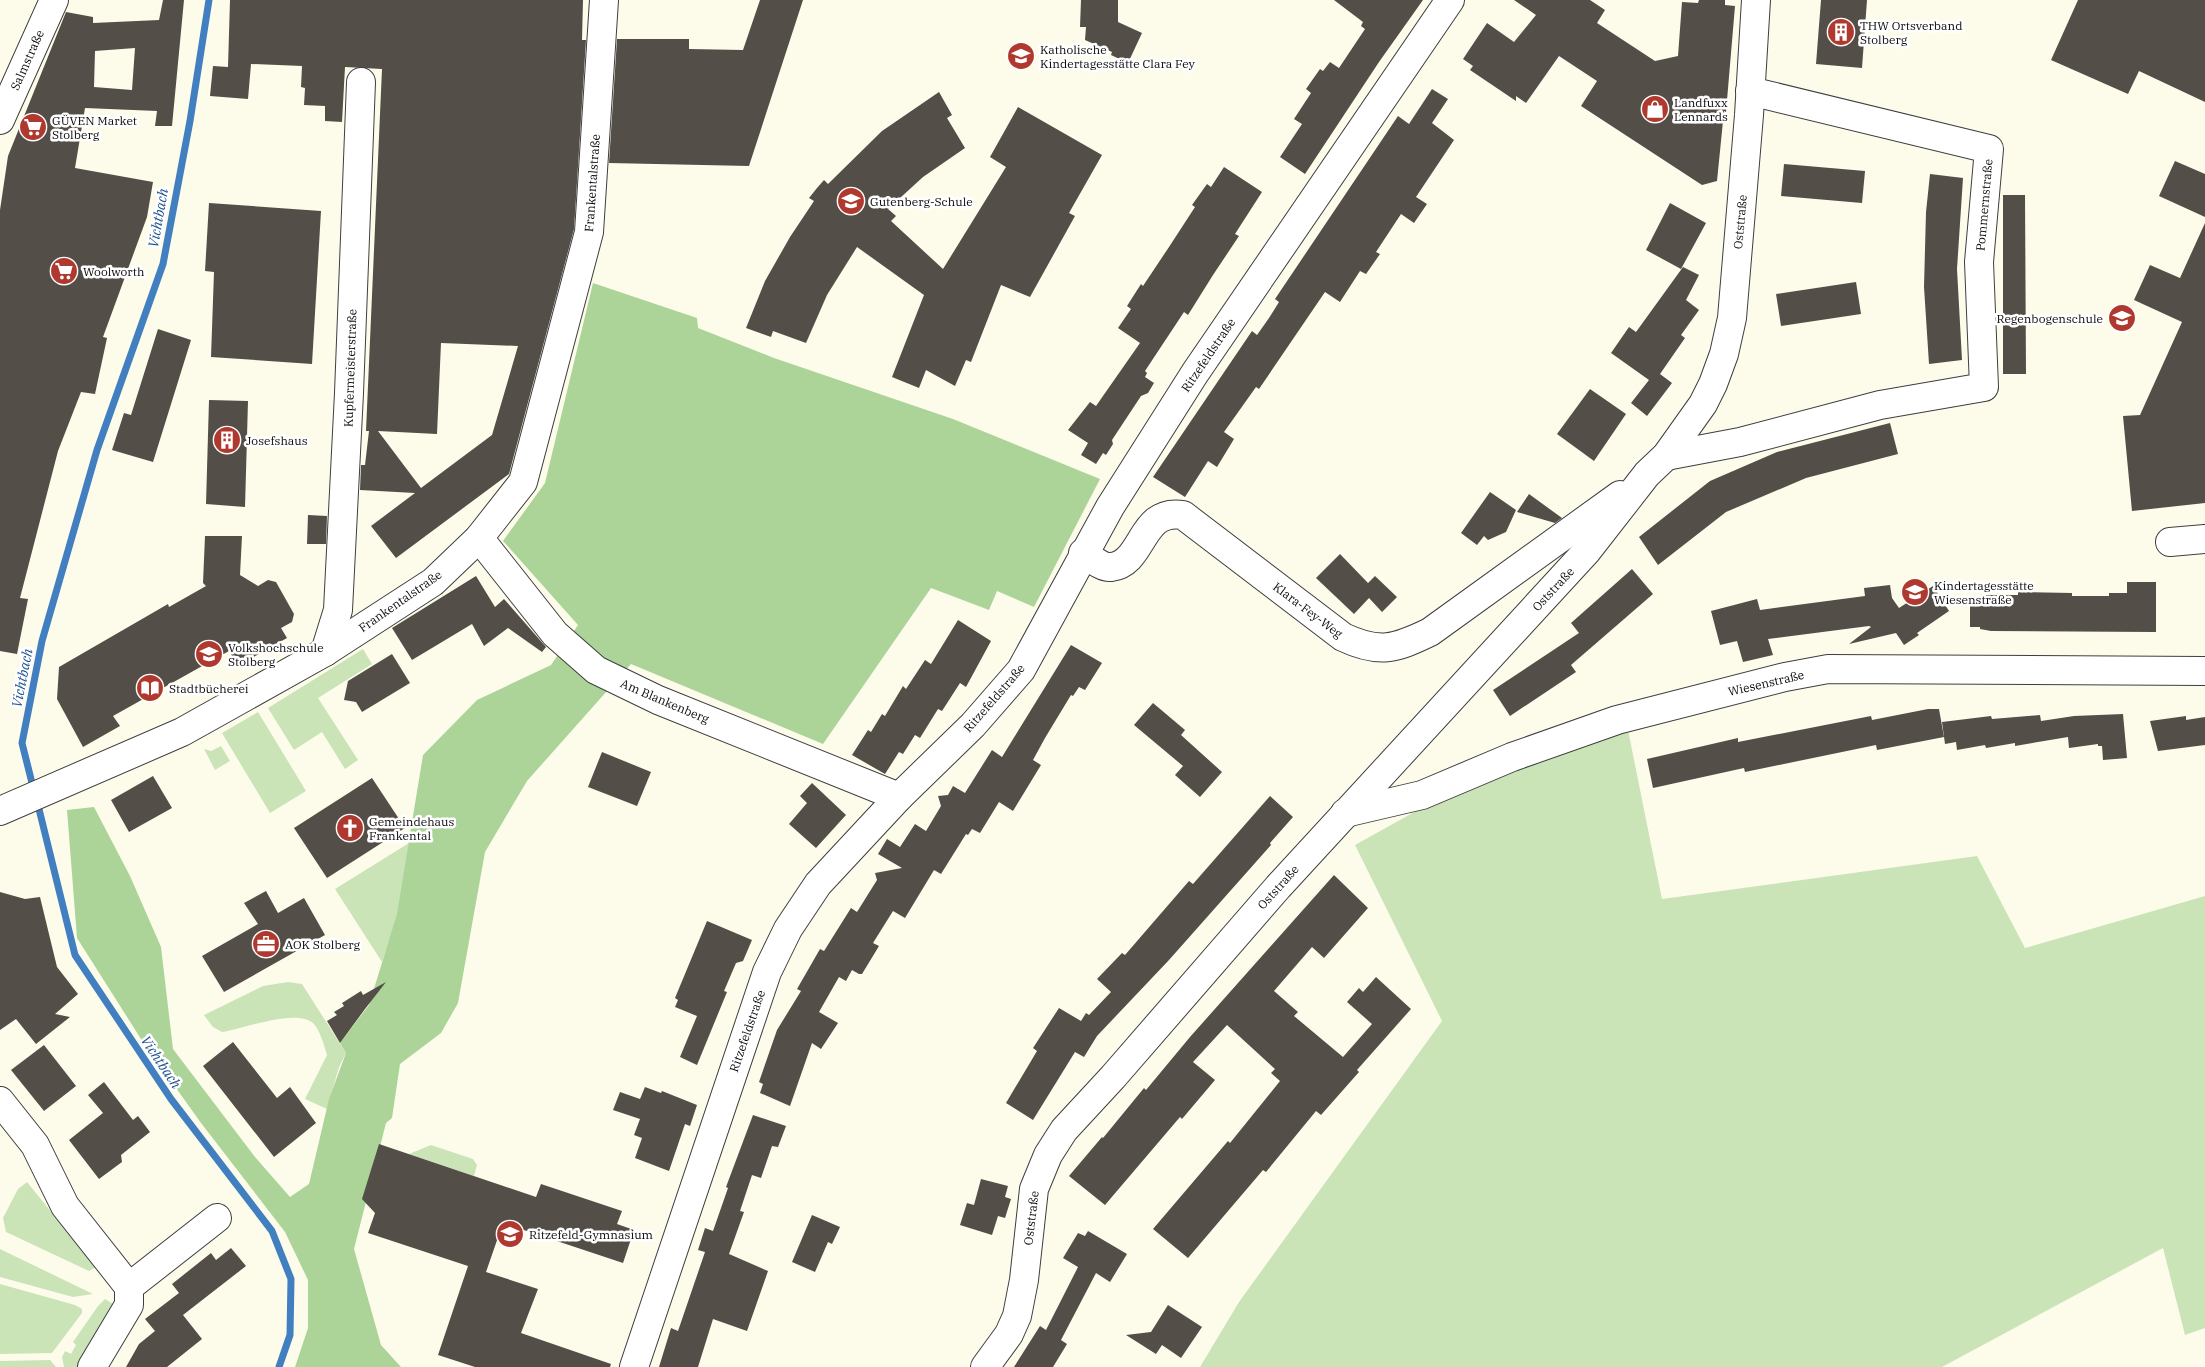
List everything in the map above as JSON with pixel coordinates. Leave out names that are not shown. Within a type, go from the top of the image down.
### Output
[{"type":"street","name":"Salmstraße","points":[[0,120],[54,0]]},
{"type":"street","name":"Frankentalstraße","points":[[0,811],[64,785],[182,732],[326,652],[433,582],[479,538],[523,482],[589,232],[604,0]]},
{"type":"street","name":"Ritzefeldstraße","points":[[634,1367],[767,972],[788,929],[818,884],[900,797],[973,725],[1021,670],[1110,507],[1195,373],[1450,0]]},
{"type":"street","name":"Oststraße","points":[[985,1367],[1009,1334],[1017,1316],[1024,1280],[1034,1189],[1048,1155],[1064,1130],[1345,813],[1587,551],[1656,466],[1703,404],[1713,384],[1726,345],[1732,318],[1756,0]]},
{"type":"street","name":"Kupfermeisterstraße","points":[[326,652],[338,610],[349,393],[361,82]]},
{"type":"street","name":"Pommernstraße","points":[[1656,466],[1880,404],[1984,387],[1979,262],[1989,149],[1750,91]]},
{"type":"street","name":"Klara-Fey-Weg","points":[[1084,553],[1099,564],[1110,567],[1124,562],[1158,518],[1169,513],[1183,515],[1343,637],[1361,645],[1386,649],[1402,645],[1430,632],[1656,466]]},
{"type":"street","name":"Am Blankenberg","points":[[479,538],[555,634],[596,670],[658,700],[900,797]]},
{"type":"street","points":[[2170,542],[2205,539]]},
{"type":"street","name":"Wiesenstraße","points":[[1345,813],[1422,795],[1512,757],[1617,720],[1785,677],[1828,669],[2205,671]]},
{"type":"street","points":[[0,1101],[35,1145],[66,1206],[129,1287],[129,1305],[92,1367]]},
{"type":"street","points":[[129,1287],[217,1218]]},
{"type":"green space","points":[[593,283],[697,318],[698,328],[774,358],[953,419],[1100,479],[1034,607],[997,591],[989,610],[931,588],[823,744],[631,664],[527,781],[485,852],[458,1003],[441,1033],[400,1064],[392,1118],[386,1123],[354,1249],[381,1345],[401,1367],[295,1367],[308,1328],[308,1280],[285,1232],[201,1123],[141,1039],[77,938],[67,810],[94,807],[130,876],[161,947],[173,1049],[255,1157],[290,1197],[309,1184],[329,1099],[346,1053],[340,1043],[369,1005],[397,914],[423,755],[477,700],[551,665],[578,625],[503,541],[545,483]]},
{"type":"green space","points":[[363,649],[372,664],[318,698],[358,760],[345,769],[322,732],[294,750],[268,708]]},
{"type":"green space","points":[[258,712],[306,791],[270,813],[222,733]]},
{"type":"green space","points":[[1627,725],[1662,899],[1977,856],[2025,948],[2205,896],[2205,1328],[2185,1335],[2163,1248],[1942,1367],[1200,1367],[1239,1302],[1442,1021],[1355,845],[1479,776]]},
{"type":"green space","points":[[221,746],[230,761],[215,770],[204,749],[211,751]]},
{"type":"green space","points":[[409,843],[398,914],[382,962],[335,889]]},
{"type":"green space","points":[[288,982],[302,984],[346,1053],[339,1067],[327,1109],[305,1099],[327,1055],[320,1034],[313,1023],[305,1019],[282,1018],[222,1032],[213,1027],[204,1015],[263,986]]},
{"type":"green space","points":[[431,1145],[473,1159],[477,1165],[474,1176],[409,1154]]},
{"type":"green space","points":[[27,1182],[96,1267],[89,1271],[6,1232],[3,1218],[18,1189]]},
{"type":"green space","points":[[0,1249],[93,1294],[73,1297],[0,1277]]},
{"type":"green space","points":[[0,1284],[75,1305],[82,1309],[82,1313],[52,1353],[0,1354]]},
{"type":"green space","points":[[105,1299],[113,1304],[114,1316],[83,1367],[64,1367],[62,1357],[65,1351],[71,1354],[76,1345],[73,1342]]},
{"type":"green space","points":[[50,1360],[56,1367],[0,1367],[0,1361]]},
{"type":"building","points":[[163,0],[184,0],[172,126],[155,126],[157,111],[85,108],[75,168],[153,182],[147,217],[103,337],[107,338],[95,394],[81,392],[58,451],[20,598],[28,599],[17,654],[0,651],[0,210],[8,156],[66,12],[93,17],[93,23],[159,20]],"holes":[[[135,48],[132,90],[94,87],[95,51]]]},
{"type":"building","points":[[230,0],[583,0],[582,40],[586,40],[574,229],[509,474],[396,558],[371,526],[415,493],[360,490],[361,465],[365,465],[369,431],[366,431],[382,69],[345,67],[342,122],[325,121],[325,106],[304,105],[305,88],[301,87],[302,66],[251,64],[248,99],[210,96],[213,66],[228,67]],"holes":[[[441,343],[518,346],[492,435],[421,488],[378,431],[437,434]]]},
{"type":"building","points":[[760,0],[803,0],[749,166],[609,163],[617,39],[689,39],[689,49],[743,50]]},
{"type":"building","points":[[1081,0],[1118,0],[1118,22],[1142,33],[1128,63],[1111,55],[1112,52],[1085,40],[1086,27],[1080,27]]},
{"type":"building","points":[[1334,0],[1423,0],[1379,62],[1305,174],[1280,157],[1302,124],[1294,119],[1311,93],[1306,89],[1320,69],[1323,71],[1330,62],[1339,68],[1365,29],[1361,26],[1363,22]]},
{"type":"building","points":[[1514,0],[1590,0],[1605,10],[1597,23],[1655,61],[1678,56],[1682,2],[1698,3],[1699,0],[1725,0],[1725,5],[1735,6],[1726,112],[1724,111],[1717,181],[1702,185],[1581,106],[1597,81],[1559,56],[1526,103],[1516,96],[1516,101],[1470,70],[1473,66],[1463,59],[1487,23],[1514,42],[1536,15]]},
{"type":"building","name":"THW Ortsverband Stolberg","points":[[1821,0],[1867,0],[1862,68],[1816,64]]},
{"type":"building","points":[[2078,0],[2205,0],[2205,102],[2139,71],[2128,94],[2051,60]]},
{"type":"building","points":[[1432,89],[1448,99],[1432,123],[1454,140],[1416,197],[1427,204],[1414,223],[1401,214],[1376,252],[1380,254],[1366,274],[1360,271],[1340,302],[1325,292],[1259,389],[1256,387],[1224,432],[1234,439],[1217,467],[1208,461],[1185,497],[1153,477],[1252,331],[1257,335],[1269,318],[1279,302],[1275,299],[1398,116],[1409,124]]},
{"type":"building","points":[[939,92],[952,115],[947,118],[965,148],[923,177],[888,209],[896,216],[891,221],[943,269],[1006,167],[990,157],[1018,107],[1102,155],[1069,213],[1075,216],[1030,297],[1001,285],[971,362],[966,360],[955,386],[926,370],[919,388],[892,377],[924,295],[857,247],[827,295],[806,343],[773,331],[771,337],[746,328],[765,281],[790,237],[814,201],[809,198],[817,188],[824,180],[828,184],[882,131]]},
{"type":"building","points":[[2175,161],[2205,174],[2205,217],[2159,196]]},
{"type":"building","points":[[1784,164],[1865,171],[1862,203],[1781,196]]},
{"type":"building","points":[[1224,167],[1262,192],[1235,234],[1239,236],[1188,315],[1184,312],[1145,371],[1147,373],[1145,377],[1154,383],[1148,393],[1141,396],[1112,440],[1113,444],[1106,455],[1103,453],[1096,464],[1081,455],[1088,443],[1068,430],[1090,402],[1096,406],[1140,343],[1118,328],[1131,309],[1127,306],[1141,284],[1143,286],[1195,207],[1192,205],[1207,184],[1211,187]]},
{"type":"building","points":[[1930,174],[1963,178],[1957,269],[1962,360],[1929,364],[1924,287],[1926,212]]},
{"type":"building","points":[[2003,195],[2025,195],[2026,374],[2003,374]]},
{"type":"building","points":[[209,203],[321,211],[312,364],[211,357],[214,272],[205,271]]},
{"type":"building","points":[[1670,203],[1706,223],[1681,269],[1646,250]]},
{"type":"building","points":[[2205,223],[2205,503],[2132,511],[2123,416],[2140,415],[2182,322],[2134,300],[2150,265],[2180,278]]},
{"type":"building","points":[[1683,267],[1699,275],[1686,300],[1699,310],[1681,335],[1685,338],[1660,374],[1672,383],[1647,416],[1631,403],[1649,380],[1611,353],[1629,327],[1636,332]]},
{"type":"building","points":[[1856,282],[1861,314],[1781,326],[1776,294]]},
{"type":"building","points":[[158,329],[191,340],[153,462],[112,450],[124,413],[131,415]]},
{"type":"building","points":[[1590,389],[1626,414],[1594,461],[1557,434]]},
{"type":"building","name":"Josefshaus","points":[[209,400],[248,401],[245,507],[206,504]]},
{"type":"building","points":[[1890,423],[1898,454],[1806,478],[1726,512],[1658,565],[1639,537],[1710,481],[1777,452]]},
{"type":"building","points":[[1490,492],[1516,510],[1506,532],[1488,540],[1484,536],[1477,545],[1461,533]]},
{"type":"building","points":[[1529,494],[1562,518],[1555,523],[1517,512]]},
{"type":"building","points":[[308,515],[327,516],[326,544],[307,544]]},
{"type":"building","points":[[205,536],[242,536],[240,575],[258,586],[268,580],[276,582],[294,614],[292,622],[281,628],[287,638],[238,666],[229,651],[113,716],[120,726],[83,747],[57,699],[59,667],[168,604],[169,607],[206,586],[203,583]]},
{"type":"building","points":[[1340,554],[1368,583],[1375,576],[1397,597],[1382,612],[1369,598],[1354,614],[1316,578]]},
{"type":"building","points":[[1632,569],[1653,594],[1571,665],[1576,672],[1510,716],[1493,690],[1579,633],[1571,623]]},
{"type":"building","points":[[476,576],[495,607],[504,599],[546,647],[542,652],[508,628],[484,646],[472,624],[412,660],[392,628]]},
{"type":"building","points":[[2127,582],[2156,582],[2156,632],[1991,631],[1980,629],[1980,627],[1970,627],[1970,606],[1981,606],[1981,595],[2018,595],[2018,592],[2072,593],[2072,596],[2109,596],[2109,593],[2127,593]]},
{"type":"building","points":[[1890,585],[1892,598],[1899,608],[1933,586],[1949,611],[1917,633],[1919,635],[1904,645],[1896,633],[1849,644],[1871,627],[1869,626],[1768,639],[1773,655],[1743,662],[1737,641],[1720,645],[1711,611],[1757,599],[1760,610],[1865,596],[1864,588]]},
{"type":"building","points":[[958,620],[991,641],[966,687],[960,683],[942,711],[938,709],[920,738],[915,735],[903,754],[899,752],[885,774],[852,755],[868,730],[871,732],[882,714],[885,716],[903,686],[906,689],[925,660],[931,664]]},
{"type":"building","points":[[1071,645],[1102,663],[1085,690],[1079,687],[1073,696],[1071,695],[1045,738],[1033,760],[1041,765],[1013,811],[999,802],[980,833],[972,829],[968,835],[966,834],[941,874],[934,870],[905,918],[893,911],[873,943],[879,946],[862,974],[852,970],[846,981],[839,977],[819,1012],[838,1023],[821,1049],[812,1043],[790,1106],[760,1093],[763,1084],[759,1082],[777,1030],[801,991],[797,989],[820,949],[824,951],[851,908],[857,912],[877,880],[875,873],[902,868],[878,854],[887,839],[900,847],[915,824],[926,831],[941,806],[938,796],[948,795],[953,786],[965,793],[992,750],[1002,757]]},
{"type":"building","points":[[392,654],[410,683],[362,712],[356,702],[344,700],[348,681]]},
{"type":"building","points":[[1153,703],[1185,730],[1181,735],[1222,772],[1200,797],[1175,775],[1183,766],[1134,725]]},
{"type":"building","points":[[1928,709],[1939,709],[1944,737],[1877,750],[1876,745],[1745,772],[1744,768],[1653,788],[1647,759],[1738,738],[1738,742],[1871,716],[1872,720]]},
{"type":"building","points":[[2123,714],[2127,758],[2103,760],[2102,746],[2098,746],[2098,744],[2069,748],[2068,737],[2015,746],[2015,743],[1986,748],[1985,745],[1957,750],[1956,742],[1945,744],[1942,722],[1991,716],[1992,719],[2040,715],[2041,721],[2074,716]]},
{"type":"building","points":[[2186,716],[2186,720],[2205,717],[2205,745],[2158,751],[2150,721]]},
{"type":"building","points":[[602,752],[651,772],[637,806],[588,787]]},
{"type":"building","points":[[153,776],[172,808],[129,832],[111,800]]},
{"type":"building","name":"Gemeindehaus Frankental","points":[[372,778],[405,828],[327,878],[294,828]]},
{"type":"building","points":[[812,783],[846,815],[816,848],[789,824],[807,803],[800,796]]},
{"type":"building","points":[[1270,796],[1293,817],[1270,843],[1271,845],[1169,960],[1097,1036],[1084,1057],[1075,1052],[1033,1120],[1006,1103],[1037,1051],[1033,1048],[1059,1008],[1081,1021],[1086,1013],[1089,1015],[1111,992],[1097,979],[1122,953],[1125,955],[1189,881],[1193,884]]},
{"type":"building","points":[[1334,875],[1368,908],[1324,958],[1312,947],[1274,991],[1298,1012],[1294,1016],[1343,1057],[1372,1024],[1347,1002],[1359,988],[1363,992],[1376,977],[1411,1009],[1357,1070],[1359,1072],[1321,1115],[1316,1111],[1266,1172],[1263,1170],[1188,1258],[1153,1229],[1228,1141],[1230,1143],[1280,1081],[1271,1073],[1275,1069],[1227,1025],[1193,1062],[1215,1080],[1182,1119],[1180,1117],[1105,1205],[1069,1176],[1144,1088],[1146,1090],[1190,1037]]},
{"type":"building","name":"AOK Stolberg","points":[[266,891],[278,913],[304,898],[325,935],[224,992],[202,956],[258,924],[244,903]]},
{"type":"building","points":[[0,892],[25,899],[40,897],[57,967],[78,994],[55,1014],[70,1017],[36,1044],[16,1019],[0,1030]]},
{"type":"building","points":[[707,921],[752,940],[743,961],[736,963],[724,991],[727,992],[697,1065],[680,1057],[697,1016],[675,1007],[678,1000],[675,998]]},
{"type":"building","points":[[386,982],[340,1043],[327,1021],[337,1015],[334,1012],[344,1006],[342,1003],[361,991],[363,995]]},
{"type":"building","points":[[233,1042],[277,1098],[290,1087],[316,1123],[274,1157],[203,1066]]},
{"type":"building","points":[[44,1045],[76,1086],[44,1111],[11,1070]]},
{"type":"building","points":[[104,1082],[133,1120],[138,1116],[150,1132],[121,1155],[122,1162],[99,1179],[69,1140],[103,1113],[88,1095]]},
{"type":"building","points":[[645,1087],[661,1093],[662,1091],[697,1105],[690,1126],[685,1124],[669,1171],[635,1158],[642,1138],[634,1135],[640,1119],[613,1110],[620,1092],[640,1099]]},
{"type":"building","points":[[753,1115],[786,1126],[778,1147],[772,1146],[761,1178],[752,1175],[740,1211],[744,1212],[729,1254],[768,1271],[747,1331],[713,1319],[698,1367],[659,1367],[671,1328],[678,1331],[705,1252],[698,1250],[705,1228],[713,1231],[728,1188],[726,1187]]},
{"type":"building","points":[[379,1144],[536,1197],[541,1184],[622,1211],[617,1224],[634,1230],[623,1263],[503,1223],[486,1272],[538,1289],[521,1333],[611,1364],[610,1367],[475,1367],[438,1355],[468,1266],[368,1233],[375,1213],[362,1199]]},
{"type":"building","points":[[981,1179],[1008,1186],[1005,1197],[1011,1199],[1005,1218],[998,1216],[992,1235],[960,1225],[967,1203],[974,1205]]},
{"type":"building","points":[[812,1215],[840,1227],[832,1244],[828,1242],[815,1272],[792,1262]]},
{"type":"building","points":[[1088,1231],[1127,1254],[1110,1282],[1096,1273],[1061,1340],[1067,1344],[1053,1367],[1014,1367],[1040,1326],[1046,1330],[1078,1267],[1063,1258],[1078,1233],[1085,1236]]},
{"type":"building","points":[[231,1248],[246,1266],[183,1315],[202,1339],[167,1367],[126,1367],[139,1344],[155,1331],[145,1319],[179,1293],[172,1284],[211,1253],[216,1260]]},
{"type":"building","points":[[1168,1305],[1202,1327],[1181,1358],[1162,1345],[1156,1354],[1126,1335],[1151,1332]]},
{"type":"waterway","name":"Vichtbach","points":[[34,791],[22,743],[42,641],[97,450],[163,264],[190,121],[209,0]]},
{"type":"waterway","name":"Vichtbach","points":[[37,801],[75,955],[171,1099],[272,1231],[291,1279],[290,1335],[279,1367]]},
{"type":"place","name":"THW Ortsverband Stolberg","points":[[1841,32]]},
{"type":"place","name":"Katholische Kindertagesstätte Clara Fey","points":[[1021,56]]},
{"type":"place","name":"Landfuxx Lennards","points":[[1655,109]]},
{"type":"place","name":"GÜVEN Market Stolberg","points":[[33,127]]},
{"type":"place","name":"Gutenberg-Schule","points":[[851,201]]},
{"type":"place","name":"Woolworth","points":[[64,271]]},
{"type":"place","name":"Regenbogenschule","points":[[2122,318]]},
{"type":"place","name":"Josefshaus","points":[[227,440]]},
{"type":"place","name":"Kindertagesstätte Wiesenstraße","points":[[1915,592]]},
{"type":"place","name":"Volkshochschule Stolberg","points":[[209,654]]},
{"type":"place","name":"Stadtbücherei","points":[[150,688]]},
{"type":"place","name":"Gemeindehaus Frankental","points":[[350,828]]},
{"type":"place","name":"AOK Stolberg","points":[[266,944]]},
{"type":"place","name":"Ritzefeld-Gymnasium","points":[[510,1234]]}]
